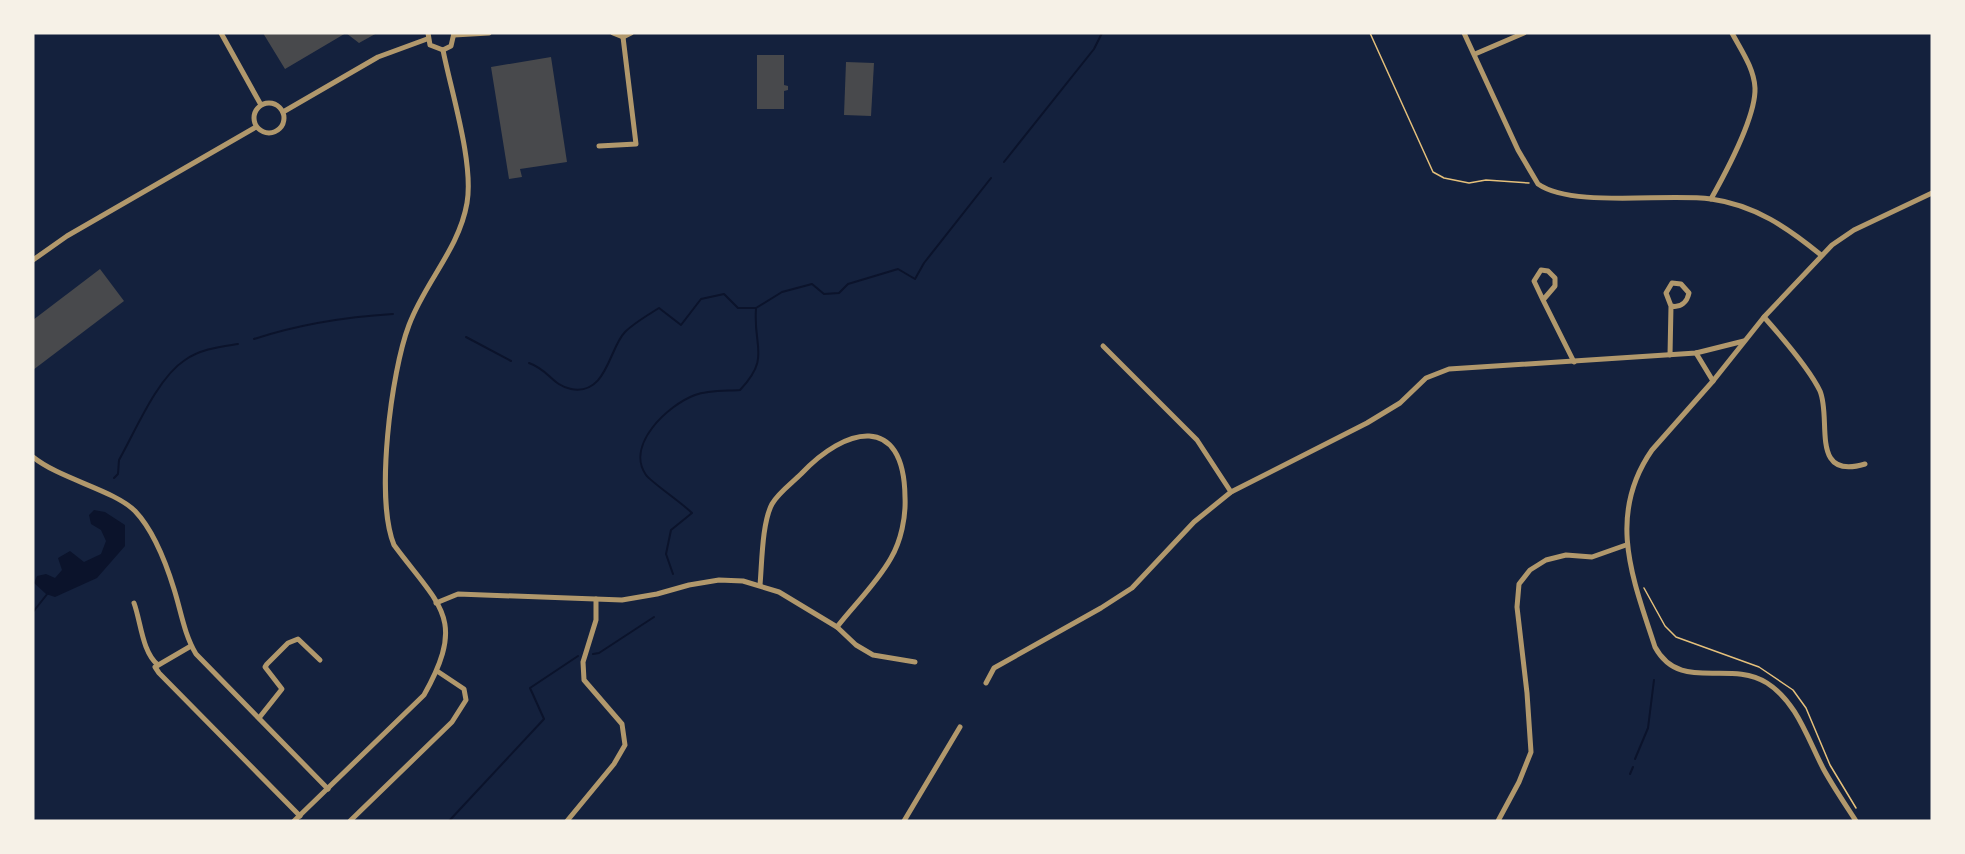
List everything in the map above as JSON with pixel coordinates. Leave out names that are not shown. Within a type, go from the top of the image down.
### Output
[{"type":"street","points":[[221,33],[261,105]]},
{"type":"street","points":[[283,111],[378,57],[428,36],[434,48],[443,50],[452,46],[454,34],[489,33]]},
{"type":"street","points":[[613,33],[623,37],[631,33]]},
{"type":"street","points":[[1464,33],[1518,150],[1538,184],[1551,192],[1574,195],[1711,199],[1759,212],[1779,223],[1821,255]]},
{"type":"street","points":[[1475,54],[1524,33]]},
{"type":"street","points":[[1711,199],[1742,135],[1755,95],[1749,66],[1732,33]]},
{"type":"street","points":[[599,147],[636,144],[623,37]]},
{"type":"street","points":[[294,821],[424,695],[437,671],[447,629],[446,617],[394,545],[388,531],[384,488],[388,434],[400,355],[409,324],[456,241],[467,202],[467,172],[443,50]]},
{"type":"street","points":[[271,103],[283,111],[284,122],[274,133],[264,133],[256,127],[254,112],[261,105],[271,103]]},
{"type":"street","points":[[33,261],[67,236],[256,127]]},
{"type":"street","points":[[1856,821],[1825,771],[1786,698],[1766,683],[1748,674],[1728,671],[1693,674],[1669,666],[1662,659],[1644,613],[1626,544],[1626,525],[1634,486],[1647,458],[1713,381],[1744,340],[1821,255],[1854,230],[1932,193]]},
{"type":"street","points":[[1543,300],[1553,289],[1556,281],[1551,273],[1540,270],[1534,281],[1543,300],[1574,362]]},
{"type":"street","points":[[1670,355],[1671,306],[1666,297],[1667,289],[1672,283],[1681,284],[1689,293],[1687,300],[1679,306],[1671,306]]},
{"type":"street","points":[[1764,317],[1820,391],[1824,445],[1830,457],[1842,466],[1852,468],[1865,464]]},
{"type":"street","points":[[986,683],[994,669],[1132,588],[1194,522],[1232,492],[1367,423],[1400,403],[1411,390],[1437,372],[1449,369],[1696,353],[1744,340]]},
{"type":"street","points":[[1103,346],[1197,440],[1232,492]]},
{"type":"street","points":[[1696,353],[1713,381]]},
{"type":"street","points":[[760,585],[768,515],[773,502],[814,460],[841,441],[861,435],[880,438],[897,452],[905,471],[906,508],[901,533],[891,558],[837,627]]},
{"type":"street","points":[[33,457],[36,463],[120,501],[136,512],[161,552],[191,646],[328,789]]},
{"type":"street","points":[[1498,821],[1519,782],[1531,752],[1517,607],[1519,584],[1530,570],[1546,560],[1566,555],[1592,557],[1626,544]]},
{"type":"street","points":[[436,603],[458,594],[596,599],[634,598],[719,580],[760,585],[779,592],[837,627],[856,645],[873,655],[915,662]]},
{"type":"street","points":[[567,821],[615,764],[625,745],[622,724],[584,681],[583,662],[596,620],[596,599]]},
{"type":"street","points":[[134,603],[151,659],[158,665]]},
{"type":"street","points":[[259,718],[282,689],[265,667],[288,643],[298,639],[320,660]]},
{"type":"street","points":[[191,646],[155,667],[300,816]]},
{"type":"street","points":[[350,821],[452,722],[466,700],[464,689],[437,671]]},
{"type":"street","points":[[904,821],[960,727]]},
{"type":"path","points":[[1370,33],[1433,172],[1444,178],[1468,183],[1486,180],[1538,184]]},
{"type":"path","points":[[1643,585],[1665,626],[1676,637],[1736,657],[1775,676],[1793,690],[1806,708],[1830,765],[1860,813]]},
{"type":"water","points":[[94,510],[105,512],[125,525],[125,546],[97,578],[55,597],[46,594],[34,583],[37,576],[46,574],[55,578],[62,570],[58,558],[70,551],[84,562],[101,554],[106,541],[101,530],[91,524],[89,515]]},
{"type":"building","points":[[263,33],[346,33],[285,69]]},
{"type":"building","points":[[346,33],[377,33],[359,43]]},
{"type":"building","points":[[757,55],[784,55],[784,85],[788,86],[788,90],[784,91],[784,109],[757,109]]},
{"type":"building","points":[[551,57],[567,162],[520,169],[522,177],[509,179],[491,67]]},
{"type":"building","points":[[846,62],[874,63],[871,116],[844,115]]},
{"type":"building","points":[[100,269],[124,301],[33,370],[33,320]]},
{"type":"waterway","points":[[1004,162],[1094,49],[1102,33]]},
{"type":"waterway","points":[[529,363],[565,387],[583,389],[600,378],[625,332],[659,308],[681,325],[701,299],[724,294],[738,308],[756,308],[782,292],[812,284],[824,294],[839,293],[848,284],[898,269],[915,279],[924,263],[991,178]]},
{"type":"waterway","points":[[673,574],[666,554],[671,530],[692,513],[646,475],[641,463],[641,451],[645,439],[673,407],[700,393],[740,390],[749,379],[758,360],[756,309]]},
{"type":"waterway","points":[[254,339],[322,322],[393,314]]},
{"type":"waterway","points":[[466,337],[511,361]]},
{"type":"waterway","points":[[114,478],[118,474],[119,460],[148,406],[175,368],[197,353],[238,344]]},
{"type":"waterway","points":[[33,612],[48,593]]},
{"type":"waterway","points":[[593,654],[599,653],[654,617]]},
{"type":"waterway","points":[[449,821],[544,719],[530,688],[578,656]]},
{"type":"waterway","points":[[1635,759],[1648,728],[1654,680]]},
{"type":"waterway","points":[[1630,774],[1633,767]]}]
